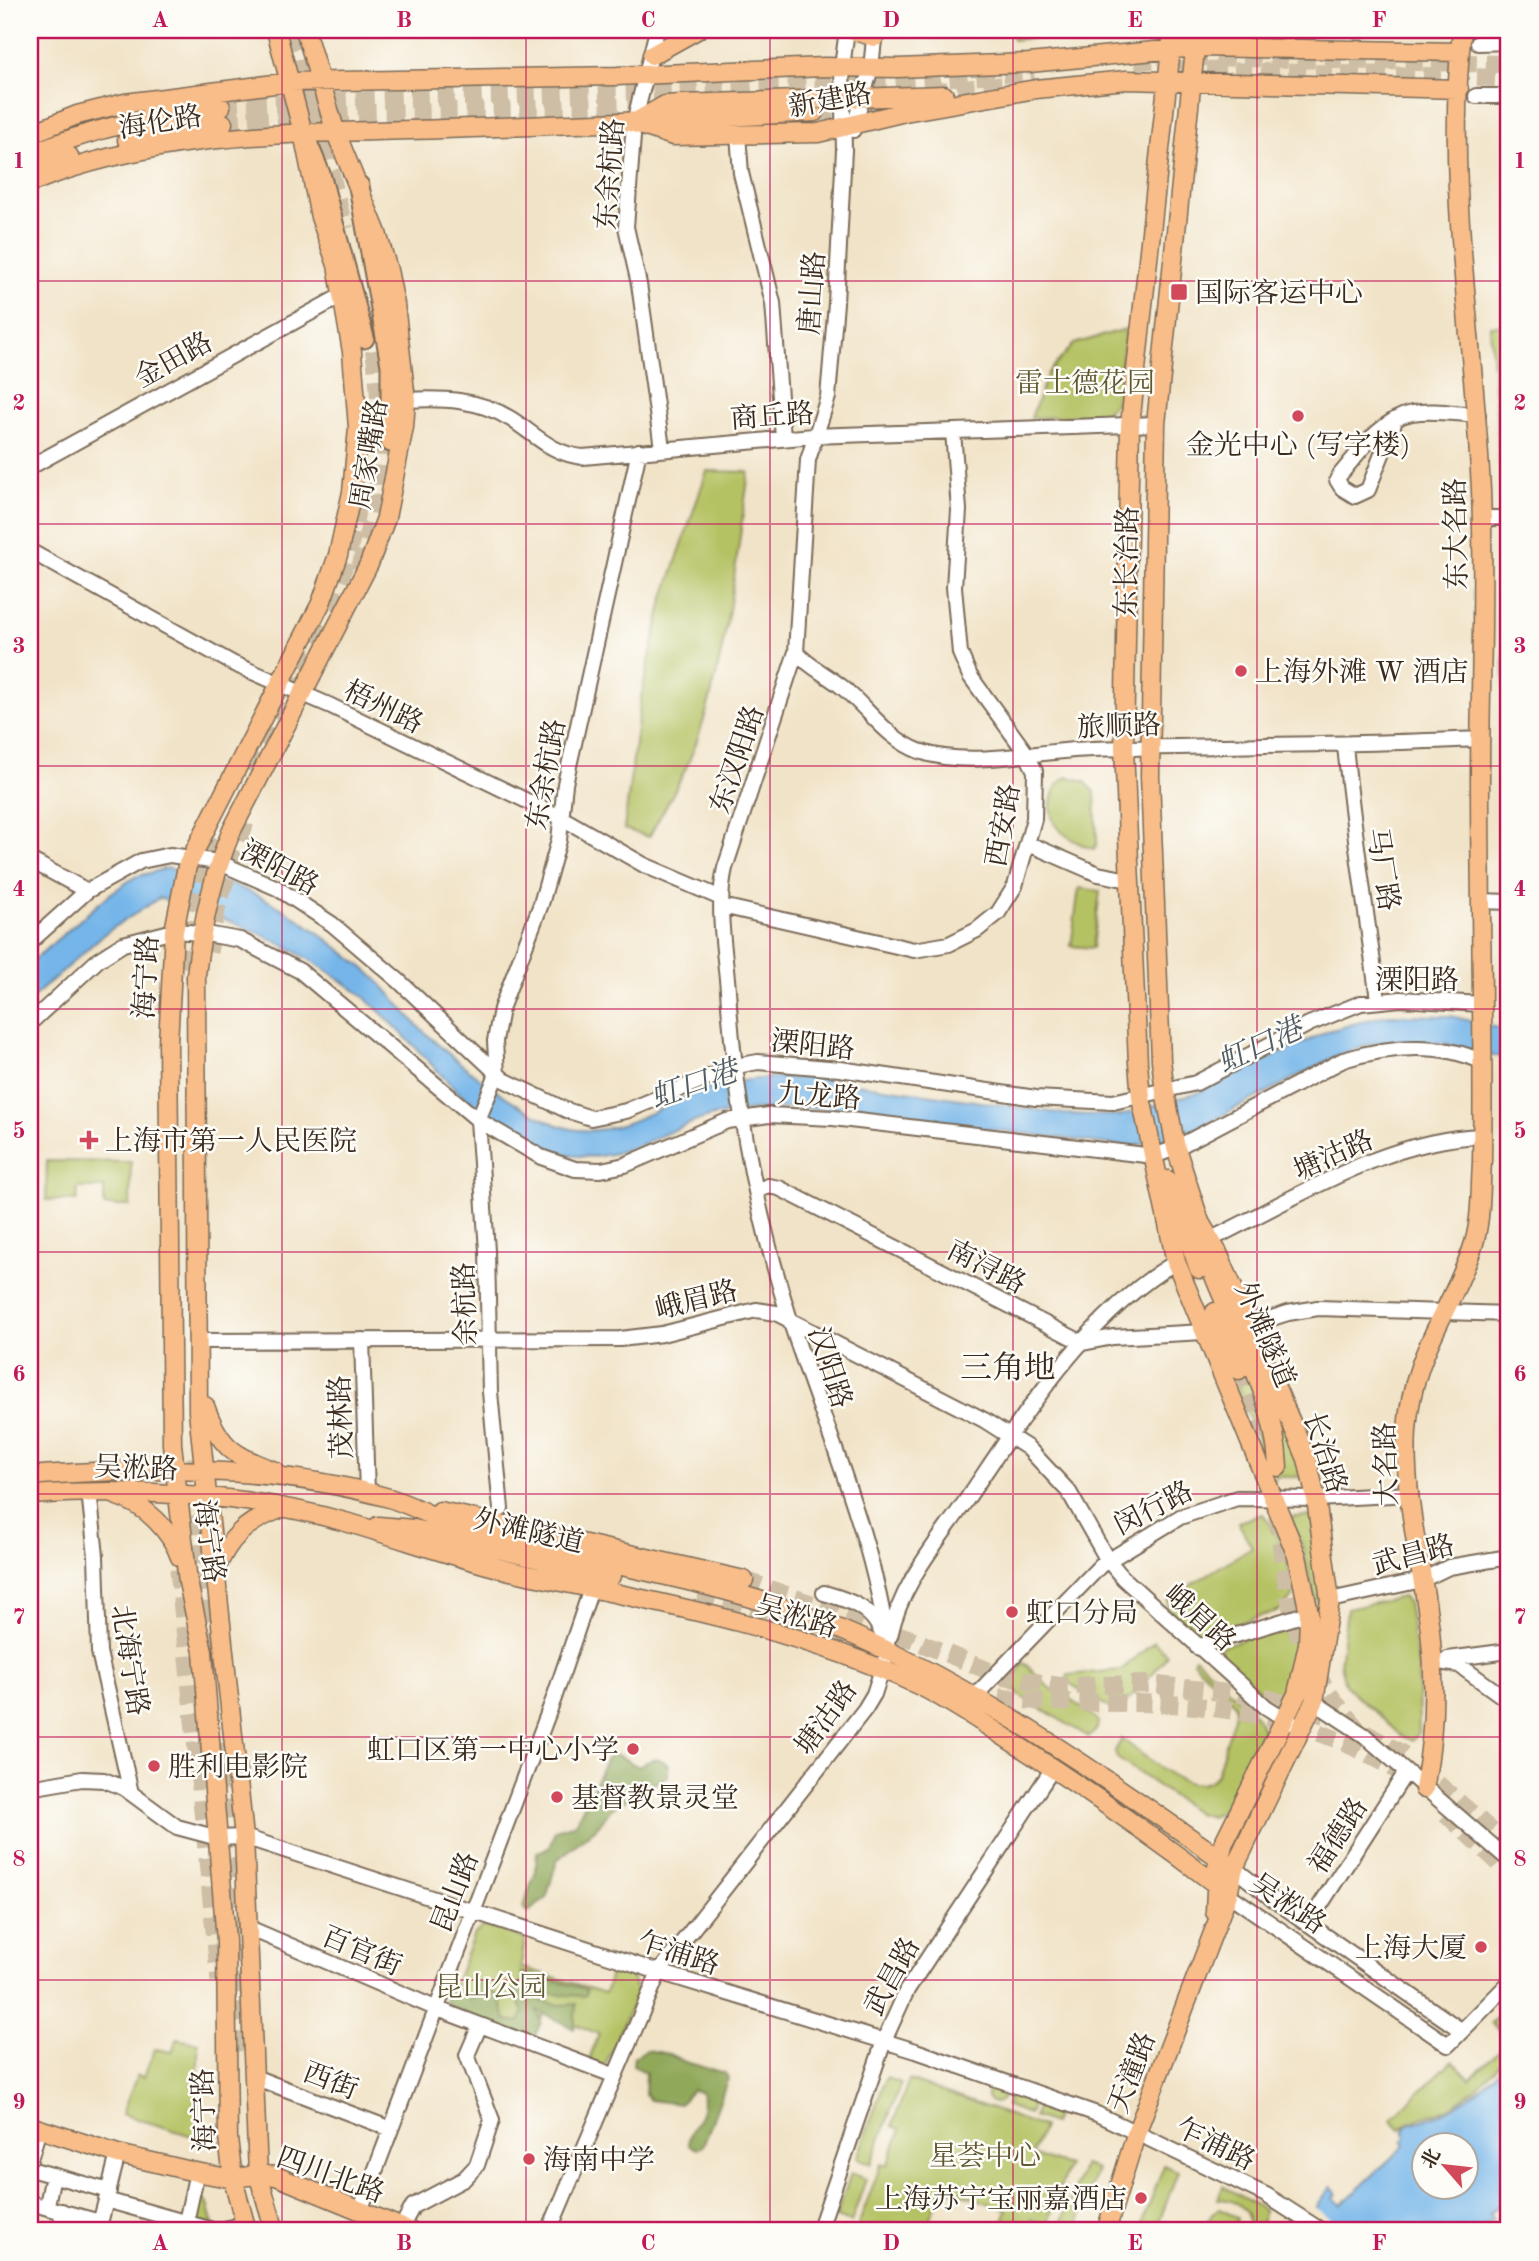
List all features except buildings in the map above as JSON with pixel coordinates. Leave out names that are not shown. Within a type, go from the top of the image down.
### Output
[{"type":"highway","points":[[303,133],[320,174],[364,338]]},
{"type":"highway","points":[[359,186],[391,365],[391,442]]},
{"type":"main road","name":"周家嘴路","points":[[189,861],[321,603],[338,555],[352,492],[358,428],[352,352],[337,265],[320,217],[303,133],[276,30]]},
{"type":"main road","name":"周家嘴路","points":[[216,869],[253,787],[351,604],[386,518],[402,437],[405,400],[395,304],[388,270],[359,186],[336,133],[305,30]]},
{"type":"main road","points":[[652,55],[697,30]]},
{"type":"main road","points":[[849,30],[875,34]]},
{"type":"main road","name":"东长治路","points":[[1154,1156],[1142,1101],[1124,748],[1130,425],[1173,30]]},
{"type":"main road","name":"东大名路","points":[[1462,30],[1460,52],[1467,93],[1460,216],[1478,415],[1482,518],[1482,1051]]},
{"type":"main road","name":"新建路","points":[[322,81],[647,75],[1029,63],[1171,49],[1197,39],[1460,52]]},
{"type":"main road","name":"东长治路","points":[[1166,1094],[1161,1059],[1150,748],[1157,424],[1197,39]]},
{"type":"main road","name":"新建路","points":[[634,123],[673,104],[1036,89],[1126,80],[1194,80],[1467,93]]},
{"type":"main road","name":"海伦路","points":[[30,134],[77,115],[125,103],[290,82],[322,81]]},
{"type":"main road","name":"新建路","points":[[336,133],[634,123],[673,136],[818,133],[1036,89]]},
{"type":"main road","points":[[634,123],[815,112]]},
{"type":"main road","points":[[30,154],[114,126],[166,114],[222,115],[116,142],[30,169]]},
{"type":"main road","name":"海伦路","points":[[30,183],[89,161],[142,148],[190,141],[336,133]]},
{"type":"main road","name":"海宁路","points":[[189,861],[177,906],[174,931],[168,1044],[169,1310],[174,1471],[188,1582],[203,1652],[226,1941],[226,2108],[233,2179],[246,2228]]},
{"type":"main road","name":"海宁路","points":[[216,869],[201,933],[195,1010],[198,1381],[214,1574],[227,1661],[244,1837],[258,2174],[275,2231]]},
{"type":"main road","name":"大名路","points":[[1424,1788],[1432,1750],[1432,1661],[1410,1494],[1407,1431],[1412,1387],[1418,1364],[1472,1250],[1477,1230],[1482,1136],[1482,1051]]},
{"type":"main road","name":"长治路","points":[[1166,1094],[1175,1142],[1200,1222],[1212,1239],[1307,1459],[1316,1499],[1330,1600],[1306,1698]]},
{"type":"main road","points":[[1154,1156],[1176,1262],[1297,1556],[1309,1613],[1306,1698]]},
{"type":"main road","name":"外滩隧道","points":[[1154,1156],[1167,1176],[1199,1270],[1239,1370]]},
{"type":"main road","name":"外滩隧道","points":[[1200,1222],[1201,1240],[1217,1287],[1266,1400],[1275,1430],[1279,1467]]},
{"type":"main road","points":[[198,1381],[211,1424],[227,1447],[255,1464],[301,1481]]},
{"type":"main road","name":"吴淞路","points":[[30,1476],[205,1471],[301,1481],[367,1493],[409,1506],[470,1531],[777,1606],[888,1649],[976,1695],[1227,1863]]},
{"type":"main road","points":[[95,1491],[136,1504],[161,1526],[176,1546],[188,1582]]},
{"type":"main road","name":"吴淞路","points":[[30,1495],[95,1491],[178,1494],[208,1496],[280,1509],[347,1522],[413,1545],[794,1639],[919,1685],[958,1707],[1054,1768],[1190,1863],[1222,1889]]},
{"type":"main road","name":"外滩隧道","points":[[409,1506],[535,1530],[744,1580]]},
{"type":"main road","points":[[214,1574],[225,1547],[253,1520],[280,1509]]},
{"type":"main road","name":"外滩隧道","points":[[347,1522],[414,1529],[698,1596]]},
{"type":"main road","name":"天潼路","points":[[1106,2231],[1136,2131],[1210,1933],[1227,1863],[1230,1829],[1294,1725],[1306,1698]]},
{"type":"main road","name":"四川北路","points":[[34,2128],[118,2154],[197,2172],[233,2179],[258,2174],[276,2176],[406,2230]]},
{"type":"street","name":"东余杭路","points":[[657,30],[634,123],[625,227],[639,284],[662,448]]},
{"type":"street","name":"唐山路","points":[[849,30],[842,67],[841,99],[849,125]]},
{"type":"street","name":"唐山路","points":[[813,436],[824,415],[828,397],[844,150],[849,125],[863,98],[871,68],[875,34]]},
{"type":"street","points":[[1478,43],[1509,42]]},
{"type":"street","points":[[1467,93],[1509,96]]},
{"type":"street","points":[[738,135],[741,173],[773,303],[783,438]]},
{"type":"street","name":"金田路","points":[[30,467],[341,296]]},
{"type":"street","name":"商丘路","points":[[405,400],[444,399],[476,403],[511,419],[543,443],[566,455],[592,456],[813,436],[1157,424]]},
{"type":"street","points":[[1395,421],[1368,490],[1355,496],[1342,488],[1337,480],[1339,476],[1378,432],[1395,421],[1412,413],[1478,415]]},
{"type":"street","name":"西安路","points":[[722,902],[895,948],[934,948],[965,937],[998,913],[1016,886],[1029,844],[1037,787],[1035,771],[1026,753],[970,676],[960,653],[954,587],[959,510],[953,431]]},
{"type":"street","name":"东汉阳路","points":[[740,1097],[730,1043],[722,902],[725,868],[796,652],[808,460],[813,436]]},
{"type":"street","name":"东余杭路","points":[[487,1098],[495,1030],[547,886],[562,818],[565,784],[639,451]]},
{"type":"street","points":[[1482,518],[1509,518]]},
{"type":"street","name":"梧州路","points":[[30,551],[234,664],[302,696],[331,706],[562,818],[644,864],[722,902]]},
{"type":"street","name":"旅顺路","points":[[796,652],[844,689],[895,737],[917,750],[968,758],[1124,748],[1345,745],[1480,739]]},
{"type":"street","name":"马厂路","points":[[1345,745],[1352,820],[1361,867],[1378,1000]]},
{"type":"street","points":[[1029,844],[1098,874],[1129,880]]},
{"type":"street","name":"溧阳路","points":[[30,942],[87,891],[141,861],[170,855],[216,869],[277,888],[332,924],[450,1027],[487,1098],[511,1084],[566,1110],[600,1118],[737,1073],[758,1062],[1049,1099],[1098,1103],[1142,1101],[1215,1075],[1309,1024],[1361,1003],[1378,1000],[1481,1012]]},
{"type":"street","points":[[30,860],[87,891]]},
{"type":"street","points":[[1480,901],[1509,902]]},
{"type":"street","name":"九龙路","points":[[30,1023],[115,948],[139,937],[174,931],[240,940],[300,971],[487,1098],[541,1157],[587,1171],[625,1165],[743,1115],[833,1118],[1154,1156],[1175,1142],[1343,1060],[1418,1046],[1465,1053],[1482,1051]]},
{"type":"street","name":"汉阳路","points":[[740,1097],[757,1191],[790,1320],[877,1581],[888,1649]]},
{"type":"street","name":"余杭路","points":[[487,1098],[491,1392],[501,1509]]},
{"type":"street","name":"塘沽路","points":[[1212,1239],[1349,1171],[1438,1140],[1482,1136]]},
{"type":"street","name":"南浔路","points":[[757,1191],[768,1186],[779,1188],[1083,1343]]},
{"type":"street","name":"塘沽路","points":[[550,2231],[613,2075],[659,1972],[865,1709],[883,1671],[894,1618],[907,1585],[1010,1436],[1083,1343],[1138,1287],[1176,1262]]},
{"type":"street","points":[[1250,1325],[1288,1313],[1318,1308],[1509,1314]]},
{"type":"street","name":"峨眉路","points":[[197,1341],[643,1337],[756,1310],[776,1312],[1010,1436],[1057,1476],[1078,1505],[1107,1559],[1153,1608],[1294,1725]]},
{"type":"street","points":[[1083,1343],[1113,1337],[1204,1332]]},
{"type":"street","name":"茂林路","points":[[362,1340],[367,1493]]},
{"type":"street","name":"北海宁路","points":[[95,1491],[99,1651],[131,1793]]},
{"type":"street","name":"闵行路","points":[[976,1695],[1044,1620],[1107,1559],[1199,1508],[1237,1498],[1316,1499],[1410,1494]]},
{"type":"street","name":"武昌路","points":[[1330,1600],[1422,1580],[1449,1567],[1509,1558]]},
{"type":"street","name":"昆山路","points":[[360,2211],[591,1589]]},
{"type":"street","name":"吴淞路","points":[[824,1592],[851,1602],[873,1616],[888,1649]]},
{"type":"street","points":[[1197,1647],[1309,1613]]},
{"type":"street","points":[[1432,1661],[1509,1651]]},
{"type":"street","points":[[1432,1661],[1459,1665],[1509,1701]]},
{"type":"street","points":[[1306,1698],[1364,1735],[1509,1860]]},
{"type":"street","name":"武昌路","points":[[819,2231],[884,2041],[907,1990],[1054,1768]]},
{"type":"street","name":"福德路","points":[[1308,1924],[1406,1772]]},
{"type":"street","name":"乍浦路","points":[[30,1788],[90,1779],[112,1782],[177,1826],[218,1838],[244,1837],[659,1972],[884,2041],[1097,2114],[1136,2131],[1187,2159],[1266,2194],[1322,2231]]},
{"type":"street","name":"吴淞路","points":[[1222,1889],[1448,2045],[1462,2031],[1308,1924],[1227,1863]]},
{"type":"street","name":"百官街","points":[[249,1928],[435,2008],[613,2075]]},
{"type":"street","points":[[1462,2031],[1509,1983]]},
{"type":"street","points":[[406,2230],[413,2206],[464,2179],[477,2165],[492,2120],[467,2055],[480,2025]]},
{"type":"street","name":"西街","points":[[254,2077],[391,2129]]},
{"type":"street","points":[[30,2160],[34,2128]]},
{"type":"street","points":[[30,2203],[47,2205],[99,2227],[118,2154]]},
{"type":"street","points":[[30,2179],[30,2169],[216,2231],[246,2228]]},
{"type":"street","points":[[186,2222],[197,2172]]},
{"type":"street","points":[[47,2205],[53,2175]]},
{"type":"street","points":[[61,2231],[62,2211]]},
{"type":"green space","points":[[1011,30],[1113,30],[1013,40]]},
{"type":"green space","points":[[1507,325],[1509,687],[1504,687],[1504,529],[1490,326]]},
{"type":"green space","name":"雷士德花园","points":[[1126,329],[1116,403],[1102,415],[1031,418],[1048,373],[1074,344]]},
{"type":"green space","points":[[707,471],[749,472],[734,581],[721,655],[702,727],[685,771],[649,837],[624,829],[641,697],[663,600]]},
{"type":"green space","points":[[1068,777],[1084,781],[1095,792],[1097,844],[1094,849],[1068,837],[1053,820],[1051,806],[1054,791],[1062,780]]},
{"type":"green space","points":[[1079,888],[1100,891],[1093,948],[1071,946]]},
{"type":"green space","points":[[47,1161],[131,1162],[130,1206],[104,1206],[104,1188],[78,1188],[77,1201],[46,1200]]},
{"type":"green space","points":[[1239,1360],[1276,1409],[1305,1474],[1303,1477],[1274,1477],[1242,1401],[1234,1371]]},
{"type":"green space","points":[[1263,1514],[1274,1530],[1284,1554],[1293,1597],[1280,1610],[1200,1635],[1167,1609],[1168,1599],[1252,1547],[1238,1522]]},
{"type":"green space","points":[[1309,1516],[1313,1520],[1324,1588],[1321,1620],[1301,1542],[1291,1521],[1292,1517]]},
{"type":"green space","points":[[1402,1597],[1408,1603],[1418,1665],[1419,1733],[1412,1741],[1400,1735],[1345,1685],[1340,1664],[1347,1609]]},
{"type":"green space","points":[[1290,1624],[1302,1626],[1295,1668],[1284,1698],[1279,1703],[1273,1702],[1221,1658],[1219,1651],[1222,1646]]},
{"type":"green space","points":[[1154,1642],[1167,1654],[1163,1662],[1121,1708],[1109,1708],[1066,1681],[1068,1675],[1121,1670]]},
{"type":"green space","points":[[1195,1657],[1256,1716],[1263,1731],[1225,1808],[1211,1817],[1197,1813],[1117,1758],[1115,1751],[1122,1739],[1170,1774],[1196,1784],[1208,1782],[1217,1774],[1236,1710],[1234,1703],[1193,1661]]},
{"type":"green space","points":[[1023,1663],[1040,1680],[1098,1721],[1097,1729],[1089,1737],[1017,1694],[1011,1683]]},
{"type":"green space","points":[[609,1754],[617,1755],[639,1767],[650,1760],[661,1760],[668,1765],[668,1776],[612,1808],[597,1827],[557,1860],[546,1899],[528,1912],[523,1907],[536,1871],[537,1852],[549,1848],[555,1830],[575,1824]]},
{"type":"green space","name":"昆山公园","points":[[482,1927],[490,1927],[525,1939],[521,1967],[605,1993],[613,1968],[631,1974],[637,1993],[606,2063],[601,2066],[589,2060],[599,2034],[544,2012],[533,2040],[449,1999],[473,1936]]},
{"type":"green space","points":[[521,1972],[586,1989],[587,1993],[584,1996],[548,1993],[532,1986]]},
{"type":"green space","points":[[523,1981],[541,2001],[559,2005],[576,2004],[574,2029],[537,2010],[541,2022],[532,2042],[446,2005],[445,1996],[452,1983],[468,2000],[473,1998],[475,1987],[481,1982],[500,1997],[506,2020],[520,2022],[524,2012],[513,1992]]},
{"type":"green space","points":[[1509,2005],[1509,2040],[1491,2023]]},
{"type":"green space","points":[[177,2039],[198,2043],[198,2138],[122,2114],[137,2075],[144,2077],[155,2049],[172,2052]]},
{"type":"green space","points":[[1509,2041],[1509,2055],[1462,2100],[1440,2112],[1412,2121],[1400,2129],[1391,2119],[1452,2061],[1470,2079]]},
{"type":"green space","points":[[646,2050],[669,2054],[685,2062],[725,2073],[728,2078],[703,2146],[697,2149],[689,2145],[691,2132],[702,2109],[702,2093],[692,2090],[680,2104],[650,2100],[645,2095],[646,2073],[633,2065],[634,2057]]},
{"type":"green space","points":[[886,2078],[901,2083],[871,2164],[857,2158]]},
{"type":"green space","name":"星荟中心","points":[[909,2080],[1043,2127],[1032,2155],[1068,2166],[1047,2225],[1032,2219],[1027,2231],[1000,2231],[1007,2210],[949,2189],[951,2183],[944,2181],[925,2231],[856,2231],[881,2164],[887,2166],[901,2129],[892,2126]]},
{"type":"green space","points":[[992,2087],[998,2087],[1003,2095],[1001,2101],[992,2103],[987,2098],[987,2092]]},
{"type":"green space","points":[[1010,2094],[1033,2103],[1029,2114],[1006,2106]]},
{"type":"green space","points":[[1038,2105],[1058,2112],[1053,2124],[1034,2117]]},
{"type":"green space","points":[[1084,2165],[1097,2169],[1076,2231],[1058,2231]]},
{"type":"green space","points":[[1164,2165],[1178,2171],[1157,2228],[1143,2222]]},
{"type":"green space","points":[[851,2173],[866,2179],[851,2222],[836,2217]]},
{"type":"green space","points":[[1223,2186],[1264,2210],[1263,2220],[1257,2231],[1247,2231],[1248,2218],[1242,2208],[1231,2201],[1218,2199]]},
{"type":"green space","points":[[197,2194],[208,2204],[214,2225],[190,2219]]},
{"type":"green space","points":[[1219,2209],[1237,2217],[1235,2231],[1205,2231],[1212,2213]]},
{"type":"water","points":[[168,868],[240,888],[290,913],[372,975],[419,1027],[494,1089],[539,1117],[578,1130],[596,1130],[630,1122],[696,1092],[725,1084],[784,1077],[808,1077],[1064,1114],[1120,1116],[1199,1092],[1328,1031],[1386,1015],[1451,1016],[1509,1031],[1509,1059],[1442,1043],[1375,1043],[1338,1055],[1198,1128],[1131,1147],[824,1108],[796,1108],[727,1113],[695,1121],[608,1155],[571,1155],[543,1146],[489,1118],[455,1089],[359,993],[311,961],[264,935],[159,898],[104,934],[30,1000],[30,963],[110,894],[135,877]]},
{"type":"water","points":[[1509,2061],[1509,2195],[1489,2214],[1493,2219],[1477,2231],[1300,2231],[1331,2187],[1337,2194],[1334,2198],[1341,2205],[1405,2145],[1402,2142],[1406,2137],[1404,2129],[1409,2124],[1439,2115],[1476,2092]]},
{"type":"pier","points":[[1314,2206],[1348,2231],[1297,2231]]},
{"type":"tunnel","points":[[295,30],[344,229]]},
{"type":"tunnel","points":[[1135,61],[1208,57],[1509,64]]},
{"type":"tunnel","points":[[1180,70],[1509,78]]},
{"type":"tunnel","points":[[221,107],[831,84],[1034,71]]},
{"type":"tunnel","points":[[930,92],[1006,85]]},
{"type":"tunnel","points":[[815,112],[905,103]]},
{"type":"tunnel","points":[[223,123],[374,113],[653,106]]},
{"type":"tunnel","points":[[360,570],[373,507],[380,443],[378,379],[367,316]]},
{"type":"tunnel","points":[[327,606],[349,547],[359,484]]},
{"type":"tunnel","points":[[244,768],[331,619]]},
{"type":"tunnel","points":[[208,952],[217,904],[247,816]]},
{"type":"tunnel","points":[[177,966],[198,866],[215,827]]},
{"type":"tunnel","points":[[1239,1370],[1263,1435],[1272,1484]]},
{"type":"tunnel","points":[[196,1457],[213,1671]]},
{"type":"tunnel","points":[[1277,1515],[1297,1631],[1320,1679],[1360,1732]]},
{"type":"tunnel","points":[[179,1569],[220,1981]]},
{"type":"tunnel","points":[[744,1580],[911,1639],[1004,1677],[1060,1686],[1149,1684],[1237,1694],[1271,1699],[1324,1715]]},
{"type":"tunnel","points":[[698,1596],[752,1611],[922,1676]]},
{"type":"tunnel","points":[[972,1693],[1031,1701],[1166,1704],[1236,1711],[1303,1727],[1336,1739],[1399,1772]]},
{"type":"tunnel","points":[[1365,1733],[1408,1757]]},
{"type":"tunnel","points":[[219,1743],[245,2058]]},
{"type":"tunnel","points":[[1417,1766],[1509,1846]]},
{"type":"tunnel","points":[[1446,1814],[1509,1872]]},
{"type":"place","name":"国际客运中心","points":[[1179,292]]},
{"type":"place","name":"金光中心 (写字楼)","points":[[1298,416]]},
{"type":"place","name":"上海外滩 W 酒店","points":[[1241,671]]},
{"type":"place","name":"上海市第一人民医院","points":[[89,1140]]},
{"type":"place","name":"虹口分局","points":[[1012,1612]]},
{"type":"place","name":"虹口区第一中心小学","points":[[633,1749]]},
{"type":"place","name":"胜利电影院","points":[[154,1766]]},
{"type":"place","name":"基督教景灵堂","points":[[557,1797]]},
{"type":"place","name":"上海大厦","points":[[1481,1947]]},
{"type":"place","name":"海南中学","points":[[529,2159]]},
{"type":"place","name":"上海苏宁宝丽嘉酒店","points":[[1141,2198]]},
{"type":"district","name":"三角地","points":[[1008,1367]]},
{"type":"water label","name":"虹口港","points":[[1260,1045]]},
{"type":"water label","name":"虹口港","points":[[694,1084]]}]
